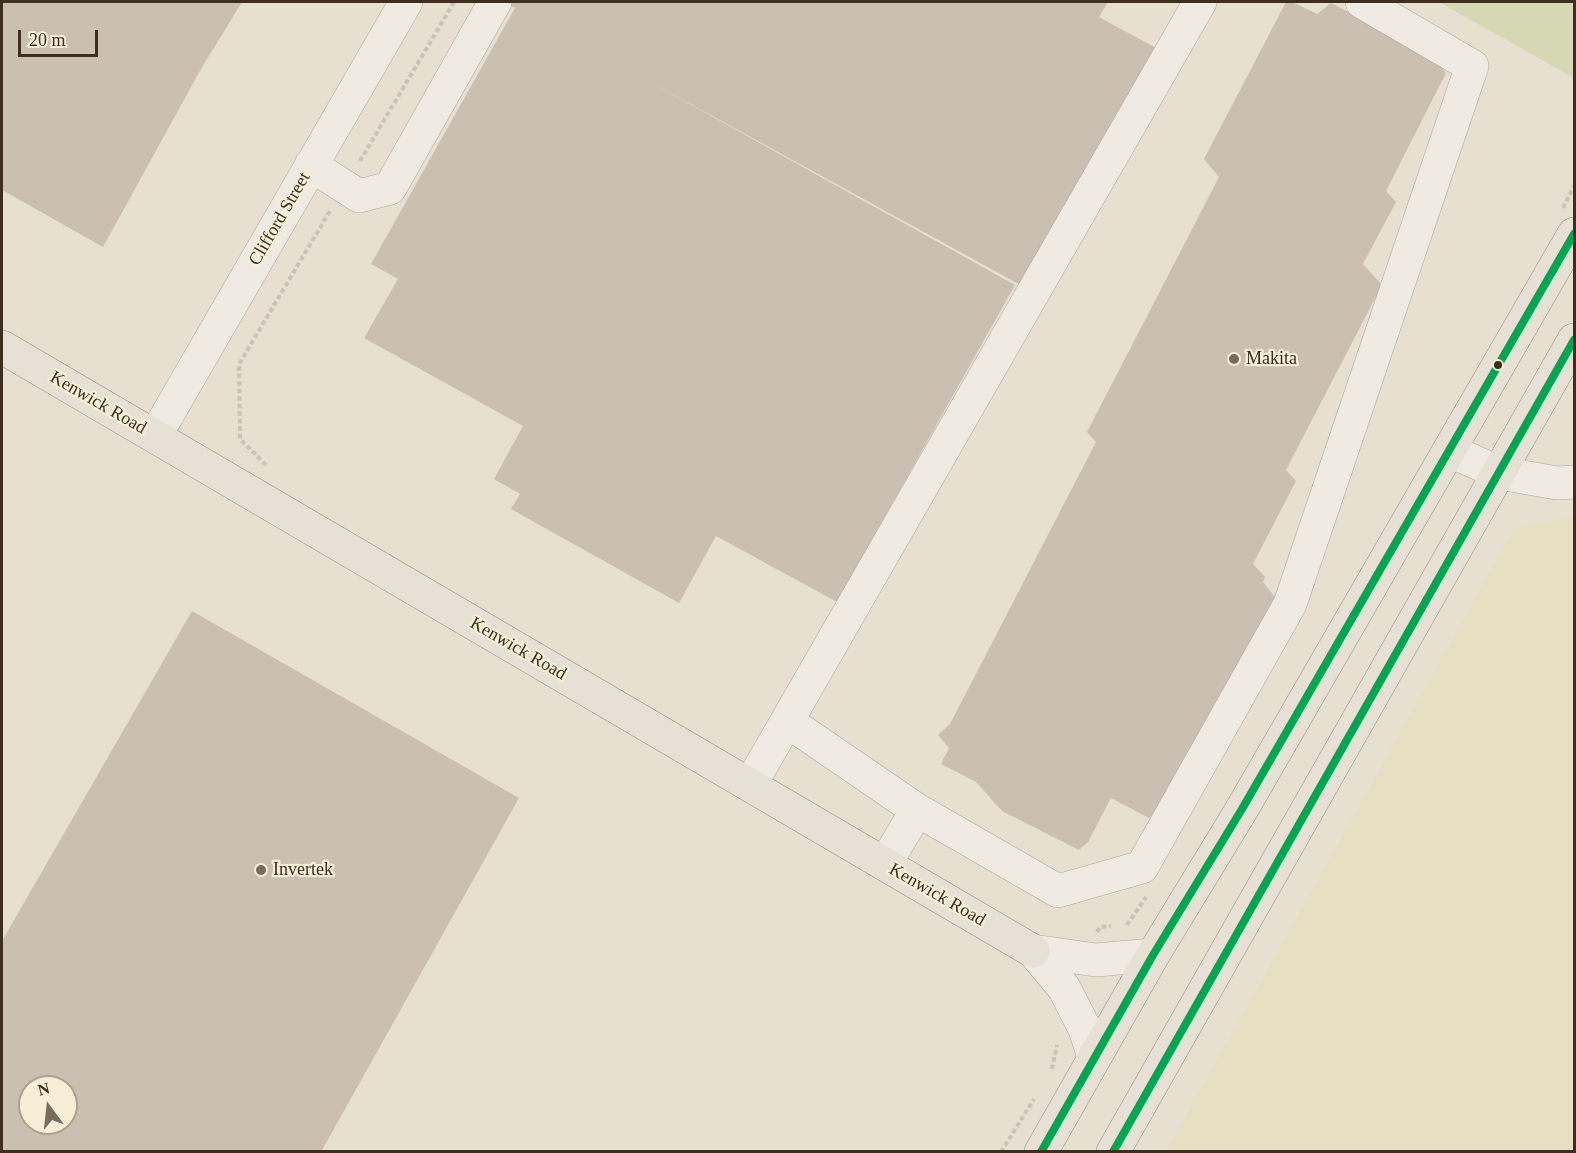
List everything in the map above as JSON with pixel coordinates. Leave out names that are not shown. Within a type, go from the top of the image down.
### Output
[{"type":"main road","points":[[1041,1152],[1153,955],[1242,809],[1575,234]]},
{"type":"main road","points":[[1113,1152],[1575,340]]},
{"type":"main road","name":"Kenwick Road","points":[[2,347],[1033,951]]},
{"type":"street","name":"Clifford Street","points":[[155,436],[406,2]]},
{"type":"street","points":[[311,165],[359,196],[390,188],[495,2]]},
{"type":"street","points":[[750,785],[1200,2]]},
{"type":"street","points":[[787,721],[917,810],[1059,891],[1142,867],[1290,604],[1472,66],[1362,2]]},
{"type":"street","points":[[1450,451],[1500,473],[1557,483],[1575,482]]},
{"type":"street","points":[[885,864],[917,810]]},
{"type":"street","name":"Kenwick Road","points":[[1033,951],[1096,960],[1153,955]]},
{"type":"street","name":"Kenwick Road","points":[[1033,951],[1064,987],[1084,1029],[1094,1057]]},
{"type":"path","points":[[265,500],[277,476],[240,439],[239,364],[454,2]]},
{"type":"path","points":[[1050,1073],[1057,1051],[1057,1041]]},
{"type":"path","points":[[1001,1152],[1038,1093]]},
{"type":"shaded area","points":[[1574,517],[1574,1151],[1166,1151],[1514,529]]},
{"type":"green space","points":[[1439,2],[1574,2],[1574,78]]},
{"type":"building","points":[[2,2],[242,2],[201,69],[103,247],[2,190]]},
{"type":"building","points":[[503,2],[1108,2],[1099,17],[1156,48],[1024,287],[643,78],[1015,285],[837,602],[716,536],[679,603],[511,509],[520,494],[494,479],[523,426],[364,338],[398,279],[371,264],[515,8]]},
{"type":"building","name":"Makita","points":[[1286,2],[1292,2],[1317,14],[1331,3],[1429,53],[1446,73],[1386,191],[1396,202],[1363,264],[1382,285],[1286,470],[1296,481],[1253,564],[1265,577],[1263,582],[1275,597],[1171,798],[1149,818],[1111,798],[1088,842],[1079,850],[1002,811],[976,782],[941,764],[949,748],[938,735],[950,724],[1096,442],[1087,432],[1219,177],[1204,159]]},
{"type":"building","name":"Invertek","points":[[192,611],[519,798],[321,1152],[2,1152],[2,941]]},
{"type":"transit line","points":[[1041,1152],[1153,955],[1242,809],[1574,234]]},
{"type":"transit line","points":[[1113,1152],[1574,340]]},
{"type":"place","name":"Makita","points":[[1234,359]]},
{"type":"place","name":"Invertek","points":[[261,870]]}]
